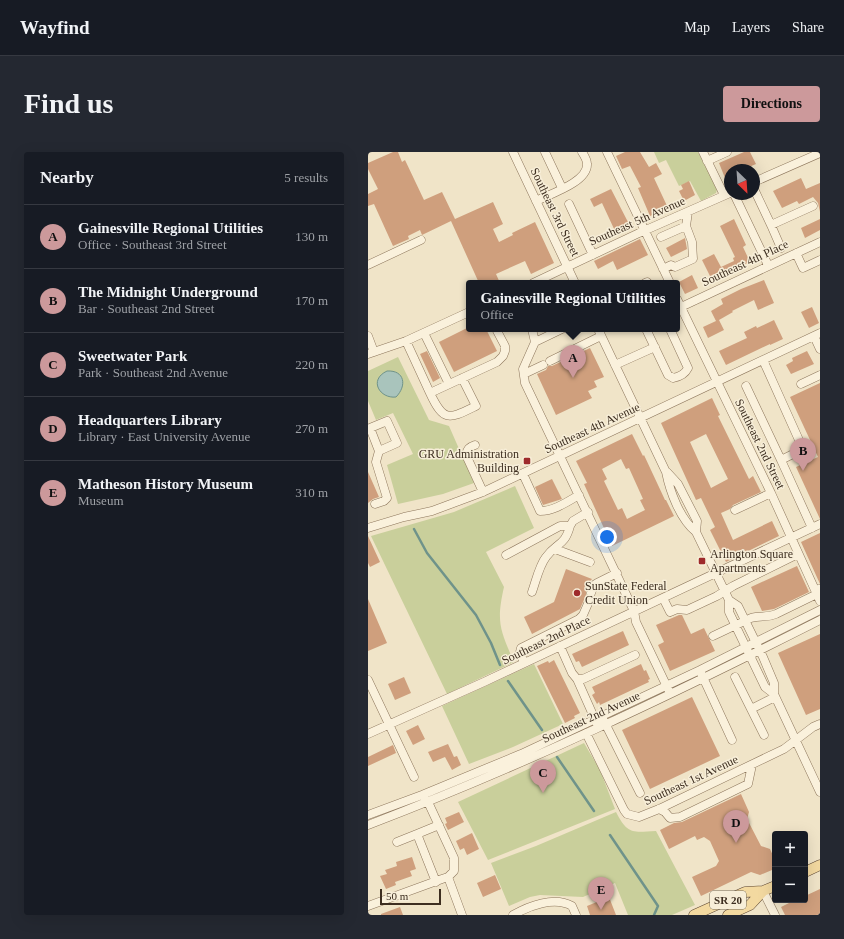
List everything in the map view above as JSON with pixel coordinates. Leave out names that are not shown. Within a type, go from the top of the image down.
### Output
[{"type":"main road","points":[[808,871],[820,865]]},
{"type":"main road","name":"SR 20","points":[[728,915],[750,905],[764,891],[772,887]]},
{"type":"main road","name":"SR 20","points":[[694,915],[745,892],[764,891]]},
{"type":"street","name":"Southeast 3rd Street","points":[[512,152],[574,280]]},
{"type":"street","points":[[545,152],[562,188]]},
{"type":"street","points":[[536,201],[580,178],[586,171],[587,163],[582,152]]},
{"type":"street","points":[[608,152],[668,280]]},
{"type":"street","points":[[703,152],[724,189]]},
{"type":"street","points":[[707,161],[726,152]]},
{"type":"street","points":[[760,179],[820,153]]},
{"type":"street","name":"Southeast 5th Avenue","points":[[539,280],[593,254],[724,195]]},
{"type":"street","points":[[737,200],[768,265]]},
{"type":"street","points":[[759,200],[781,248]]},
{"type":"street","points":[[569,204],[593,254]]},
{"type":"street","points":[[771,225],[813,206]]},
{"type":"street","points":[[663,269],[671,265],[675,267],[693,259],[692,242],[686,226],[688,212]]},
{"type":"street","points":[[661,237],[686,226]]},
{"type":"street","points":[[368,265],[422,240]]},
{"type":"street","name":"Southeast 4th Place","points":[[680,307],[820,242]]},
{"type":"street","points":[[796,253],[803,268],[820,260]]},
{"type":"street","name":"Southeast 2nd Street","points":[[680,309],[717,382],[818,597]]},
{"type":"street","points":[[368,336],[371,353],[406,341],[466,313]]},
{"type":"street","points":[[430,393],[497,362],[503,356],[505,351],[497,332]]},
{"type":"street","points":[[533,332],[535,342],[523,369],[525,383],[617,574],[634,611],[636,622],[668,690]]},
{"type":"street","points":[[535,342],[556,332]]},
{"type":"street","points":[[524,374],[599,332],[666,472],[678,484],[697,521],[696,532],[729,600],[729,612],[765,687],[774,696],[820,792]]},
{"type":"street","points":[[648,332],[670,377],[677,377],[686,372],[688,368],[671,332]]},
{"type":"street","points":[[424,333],[449,384]]},
{"type":"street","points":[[817,335],[820,349]]},
{"type":"street","name":"Southeast 4th Avenue","points":[[368,528],[404,517],[432,511],[483,492],[817,335]]},
{"type":"street","points":[[406,341],[439,411],[447,416],[457,415],[476,406],[462,378]]},
{"type":"street","points":[[615,365],[655,347]]},
{"type":"street","points":[[763,360],[804,449],[781,460]]},
{"type":"street","points":[[801,384],[820,375]]},
{"type":"street","points":[[746,386],[781,460],[816,526]]},
{"type":"street","points":[[375,504],[384,502],[387,498],[376,462],[379,451],[369,427],[387,421],[397,443],[379,451]]},
{"type":"street","points":[[475,445],[470,447],[466,455],[483,492]]},
{"type":"street","points":[[523,474],[540,511],[546,511],[579,495]]},
{"type":"street","points":[[735,510],[770,494]]},
{"type":"street","points":[[532,592],[543,561],[566,539],[573,521],[588,512]]},
{"type":"street","points":[[506,555],[560,526],[570,526]]},
{"type":"street","name":"Southeast 2nd Place","points":[[368,734],[484,682],[816,526]]},
{"type":"street","points":[[555,549],[590,562]]},
{"type":"street","points":[[663,598],[670,612],[677,609],[687,610],[798,554]]},
{"type":"street","points":[[524,663],[520,652],[521,648],[579,619],[583,615],[594,585],[617,574]]},
{"type":"street","points":[[713,636],[745,620],[756,616],[769,617],[818,597]]},
{"type":"street","points":[[729,600],[738,606],[760,650],[774,683],[774,696]]},
{"type":"street","name":"Southeast 2nd Avenue","points":[[702,674],[755,642],[820,610]]},
{"type":"street","name":"Southeast 2nd Avenue","points":[[368,815],[422,795],[600,721],[702,674],[750,656],[820,620]]},
{"type":"street","points":[[560,646],[572,673],[577,679],[640,793]]},
{"type":"street","points":[[577,679],[583,679],[635,655]]},
{"type":"street","points":[[702,674],[732,740]]},
{"type":"street","points":[[735,677],[764,735]]},
{"type":"street","points":[[368,680],[388,725],[414,777]]},
{"type":"street","points":[[751,709],[774,696]]},
{"type":"street","name":"Southeast 2nd Avenue","points":[[368,824],[428,802],[525,761],[586,733],[600,721]]},
{"type":"street","name":"Southeast 1st Avenue","points":[[586,733],[627,814],[639,817],[659,809],[784,749],[813,727],[820,724]]},
{"type":"street","points":[[659,809],[665,812],[670,818],[680,817],[695,810],[748,784],[752,765]]},
{"type":"street","points":[[368,906],[436,882],[450,875],[454,871],[454,858],[428,802],[422,795]]},
{"type":"street","points":[[397,842],[439,825]]},
{"type":"street","points":[[417,834],[436,882]]},
{"type":"street","points":[[450,875],[462,915]]},
{"type":"street","points":[[764,891],[775,915]]},
{"type":"street","points":[[513,915],[544,903],[560,902],[572,906],[576,915]]},
{"type":"green space","points":[[654,152],[698,152],[717,189],[716,193],[701,201],[690,181],[679,186],[666,160],[659,163]]},
{"type":"green space","points":[[398,357],[429,420],[449,426],[474,483],[443,494],[398,504],[387,465],[413,454],[393,413],[376,420],[368,401],[368,371]]},
{"type":"green space","points":[[515,486],[534,528],[486,552],[504,587],[500,609],[501,626],[505,642],[514,662],[447,694],[371,536],[454,512]]},
{"type":"green space","points":[[534,664],[563,724],[513,747],[469,764],[442,706]]},
{"type":"green space","points":[[584,743],[600,770],[615,809],[488,860],[458,802]]},
{"type":"green space","points":[[616,812],[624,825],[632,830],[641,832],[656,831],[695,905],[672,915],[628,915],[615,883],[583,897],[540,895],[530,897],[509,906],[491,863],[536,846]]},
{"type":"water","points":[[387,371],[393,371],[401,376],[403,384],[400,393],[396,397],[385,395],[378,388],[378,379]]},
{"type":"building","points":[[393,152],[398,152],[402,162],[405,160],[424,200],[442,192],[455,219],[493,202],[503,224],[493,229],[499,242],[513,235],[512,233],[535,222],[554,263],[531,274],[525,261],[496,274],[499,280],[478,280],[451,221],[422,235],[420,230],[408,236],[409,239],[393,246],[374,204],[368,206],[368,194],[378,189],[368,169],[368,163]]},
{"type":"building","points":[[625,152],[640,152],[649,167],[656,163],[662,174],[654,178],[668,208],[650,216],[638,188],[641,187],[630,166],[622,169],[616,156]]},
{"type":"building","points":[[744,152],[750,152],[756,164],[724,164],[724,176],[719,163]]},
{"type":"building","points":[[801,178],[806,189],[820,183],[820,212],[818,203],[813,197],[799,204],[797,201],[782,208],[773,191]]},
{"type":"building","points":[[689,181],[695,195],[684,201],[679,191],[683,189],[681,185]]},
{"type":"building","points":[[611,189],[629,224],[615,231],[602,203],[594,207],[590,199]]},
{"type":"building","points":[[734,219],[746,245],[743,247],[750,262],[730,271],[731,273],[713,282],[702,260],[714,254],[721,267],[734,261],[733,258],[735,257],[720,226]]},
{"type":"building","points":[[820,219],[820,230],[805,238],[801,228]]},
{"type":"building","points":[[685,238],[687,249],[671,257],[666,248]]},
{"type":"building","points":[[640,239],[648,255],[617,270],[613,261],[598,269],[594,261]]},
{"type":"building","points":[[692,275],[698,288],[685,294],[680,281]]},
{"type":"building","points":[[764,280],[774,303],[758,310],[754,300],[732,311],[733,312],[719,320],[724,330],[708,338],[703,327],[716,321],[711,311],[723,304],[721,299]]},
{"type":"building","points":[[812,307],[819,323],[809,328],[801,312]]},
{"type":"building","points":[[774,320],[783,339],[726,365],[719,351],[747,338],[744,332]]},
{"type":"building","points":[[466,328],[466,332],[488,332],[497,351],[454,372],[439,342]]},
{"type":"building","points":[[590,348],[604,377],[594,381],[597,387],[588,391],[592,398],[556,415],[537,374],[546,370],[548,366],[552,366]]},
{"type":"building","points":[[427,351],[440,378],[433,382],[420,354]]},
{"type":"building","points":[[807,351],[814,364],[791,374],[786,365],[793,361],[792,358]]},
{"type":"building","points":[[820,383],[820,519],[796,467],[818,457],[790,397]]},
{"type":"building","points":[[712,398],[720,415],[718,416],[749,479],[753,476],[761,492],[733,505],[730,509],[721,513],[733,540],[772,521],[779,536],[726,562],[710,530],[715,527],[701,498],[696,500],[661,423]],"holes":[[[706,434],[728,479],[711,488],[690,442]]]},
{"type":"building","points":[[632,434],[674,516],[612,546],[584,484],[587,483],[576,461]],"holes":[[[621,459],[626,469],[629,468],[643,499],[640,500],[645,510],[627,519],[622,508],[618,510],[604,481],[607,479],[602,469]]]},
{"type":"building","points":[[368,472],[379,497],[368,503]]},
{"type":"building","points":[[552,479],[562,499],[543,505],[535,487]]},
{"type":"building","points":[[820,533],[820,584],[801,542]]},
{"type":"building","points":[[368,536],[380,562],[370,567],[368,563]]},
{"type":"building","points":[[797,566],[809,592],[774,609],[762,611],[751,587]]},
{"type":"building","points":[[566,569],[592,579],[589,583],[580,609],[532,634],[524,617],[554,602]]},
{"type":"building","points":[[368,599],[387,643],[368,651]]},
{"type":"building","points":[[682,615],[691,634],[704,628],[715,651],[670,671],[658,645],[664,642],[656,625]]},
{"type":"building","points":[[623,631],[629,645],[582,667],[579,661],[576,662],[572,654]]},
{"type":"building","points":[[820,634],[820,709],[806,715],[778,653]]},
{"type":"building","points":[[554,660],[580,713],[574,716],[575,718],[565,723],[537,666]]},
{"type":"building","points":[[641,664],[644,671],[646,670],[650,679],[648,680],[649,682],[600,705],[599,702],[597,704],[592,695],[595,693],[592,687]]},
{"type":"building","points":[[404,677],[411,693],[395,700],[388,684]]},
{"type":"building","points":[[692,697],[720,756],[650,789],[622,730]]},
{"type":"building","points":[[418,725],[425,739],[413,745],[406,731]]},
{"type":"building","points":[[448,744],[454,757],[457,756],[461,765],[452,770],[445,757],[433,762],[428,752]]},
{"type":"building","points":[[393,745],[396,753],[368,766],[368,757]]},
{"type":"building","points":[[741,794],[749,812],[747,819],[761,846],[770,849],[772,853],[772,870],[760,875],[751,872],[701,896],[692,877],[716,866],[719,861],[710,841],[704,837],[697,840],[695,836],[669,849],[660,830],[674,823],[682,822]]},
{"type":"building","points":[[459,812],[464,822],[448,830],[445,824],[447,823],[445,818]]},
{"type":"building","points":[[472,833],[479,849],[467,855],[464,848],[460,850],[456,841]]},
{"type":"building","points":[[412,857],[416,869],[410,871],[412,876],[395,882],[396,885],[386,889],[380,876],[387,874],[385,870],[397,866],[396,862]]},
{"type":"building","points":[[495,875],[501,889],[483,897],[477,883]]},
{"type":"building","points":[[820,889],[820,915],[785,915],[781,907],[789,903],[808,903],[808,895]]},
{"type":"building","points":[[609,897],[616,915],[590,915],[587,906]]},
{"type":"building","points":[[400,907],[403,915],[381,915],[381,914]]},
{"type":"waterway","points":[[414,529],[427,553],[476,615],[491,643],[500,665]]},
{"type":"waterway","points":[[508,681],[542,730]]},
{"type":"waterway","points":[[557,757],[594,811]]},
{"type":"waterway","points":[[610,835],[658,906],[654,915]]},
{"type":"place","name":"Gainesville Regional Utilities","points":[[573,378]]},
{"type":"place","name":"GRU Administration Building","points":[[527,461]]},
{"type":"place","name":"The Midnight Underground","points":[[803,471]]},
{"type":"place","name":"Arlington Square Apartments","points":[[702,561]]},
{"type":"place","name":"SunState Federal Credit Union","points":[[577,593]]},
{"type":"place","name":"Sweetwater Park","points":[[543,793]]},
{"type":"place","name":"Headquarters Library","points":[[736,843]]},
{"type":"place","name":"Matheson History Museum","points":[[601,910]]}]
